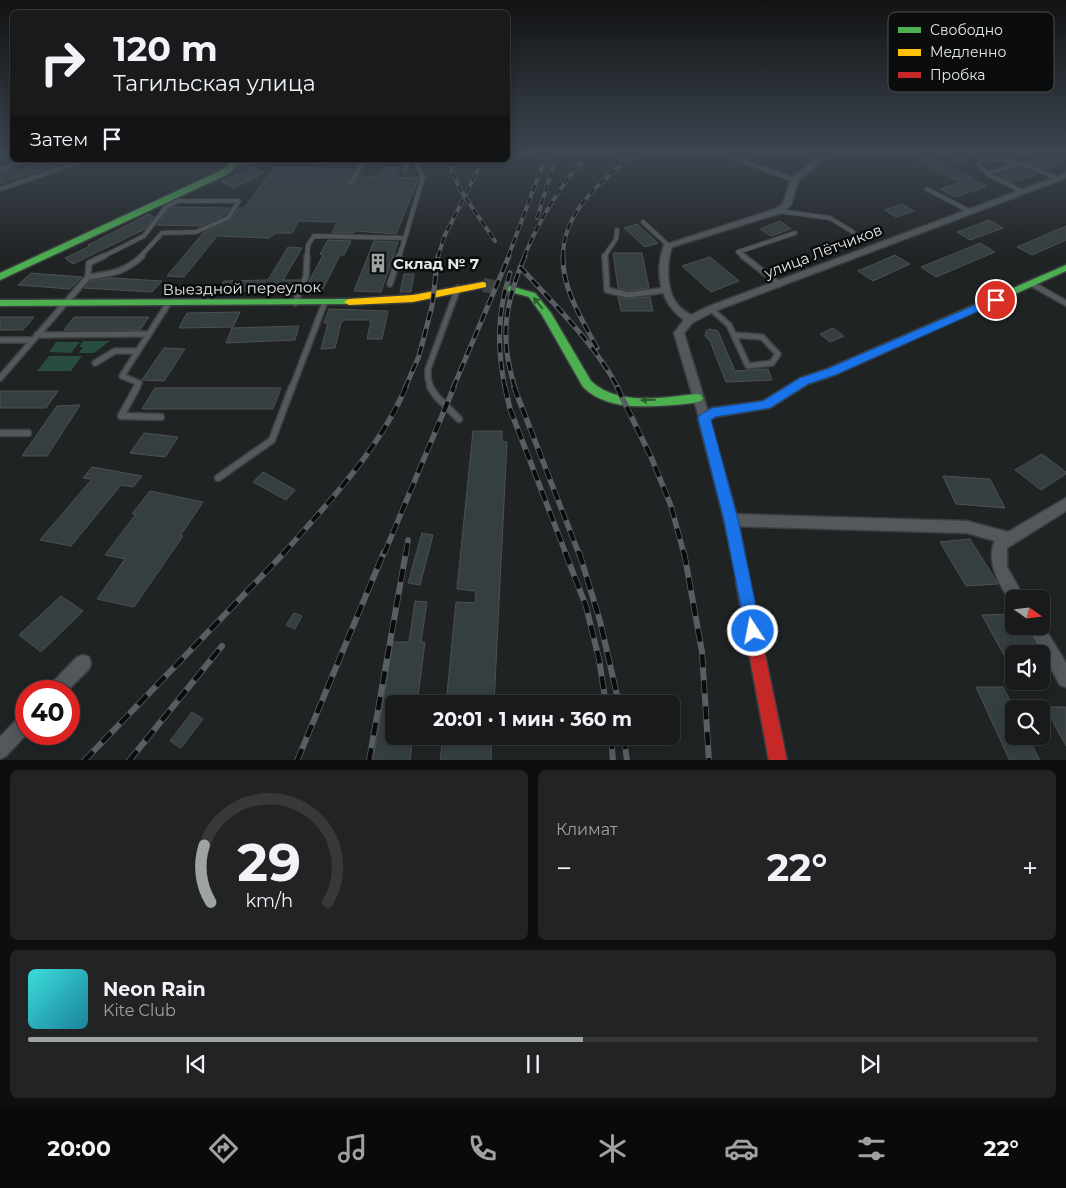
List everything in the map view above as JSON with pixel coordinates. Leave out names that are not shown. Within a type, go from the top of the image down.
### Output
[{"type":"street","points":[[0,277],[187,186]]},
{"type":"street","points":[[778,760],[731,520],[679,333],[684,324],[690,320],[672,305],[666,290],[664,254],[668,245],[778,211],[787,205],[792,186]]},
{"type":"street","name":"улица Лётчиков","points":[[690,320],[712,309],[1036,186]]},
{"type":"street","points":[[704,418],[712,413],[766,405],[804,381],[831,372],[1066,268]]},
{"type":"street","name":"Выездной переулок","points":[[0,303],[382,302],[483,285]]},
{"type":"street","points":[[510,289],[532,295],[595,394],[606,399],[624,400],[697,398]]},
{"type":"street","points":[[1013,590],[1000,568],[1000,545],[1066,504]]},
{"type":"street","points":[[731,520],[968,527],[1009,539]]},
{"type":"street","points":[[1039,635],[1066,679]]},
{"type":"street","points":[[67,680],[83,663]]},
{"type":"street","points":[[0,750],[15,734]]},
{"type":"lane","points":[[390,284],[420,186]]},
{"type":"lane","points":[[1012,186],[1023,192]]},
{"type":"lane","points":[[928,189],[971,212]]},
{"type":"lane","points":[[0,378],[88,277],[89,263],[144,236],[166,206],[178,201],[239,201],[228,218],[196,232],[162,233],[132,266],[114,274],[88,277]]},
{"type":"lane","points":[[778,211],[830,218],[853,232]]},
{"type":"lane","points":[[643,222],[668,245]]},
{"type":"lane","points":[[617,230],[616,239],[604,256],[607,290],[613,293],[648,294],[666,290]]},
{"type":"lane","points":[[779,284],[738,252],[795,232]]},
{"type":"lane","points":[[295,303],[306,276],[308,245],[314,236],[405,238]]},
{"type":"lane","points":[[1032,284],[1066,303]]},
{"type":"lane","points":[[458,288],[428,369],[427,378],[431,392],[447,404],[459,419]]},
{"type":"lane","points":[[218,478],[272,440],[325,302]]},
{"type":"lane","points":[[161,417],[121,416],[139,383],[122,376],[168,304]]},
{"type":"lane","points":[[712,309],[729,325],[748,366],[772,363],[778,354],[762,336],[734,335]]},
{"type":"lane","points":[[0,340],[35,337],[149,334]]},
{"type":"lane","points":[[95,363],[114,351],[138,351]]},
{"type":"lane","points":[[0,434],[28,433]]},
{"type":"green space","points":[[83,341],[110,341],[94,353],[79,353],[83,347],[79,347]]},
{"type":"green space","points":[[56,342],[80,342],[71,353],[49,352]]},
{"type":"green space","points":[[49,356],[82,356],[71,371],[37,371]]},
{"type":"building","points":[[260,186],[416,186],[396,234],[356,231],[354,233],[332,233],[337,222],[299,221],[292,233],[276,233],[269,238],[217,236],[184,277],[167,276],[203,233],[230,221],[239,208],[244,208]]},
{"type":"building","points":[[947,186],[986,186],[955,197],[940,189]]},
{"type":"building","points":[[902,204],[914,211],[896,217],[884,210]]},
{"type":"building","points":[[174,207],[230,208],[225,215],[200,226],[157,225],[168,210]]},
{"type":"building","points":[[149,214],[154,217],[145,229],[73,264],[65,258],[90,246],[88,245]]},
{"type":"building","points":[[989,220],[1003,228],[970,240],[957,232]]},
{"type":"building","points":[[780,221],[791,229],[771,236],[760,229]]},
{"type":"building","points":[[637,224],[658,243],[645,247],[624,228]]},
{"type":"building","points":[[1066,226],[1066,240],[1032,255],[1017,247]]},
{"type":"building","points":[[328,240],[351,241],[344,255],[340,255],[322,291],[304,291],[323,255],[320,254]]},
{"type":"building","name":"Склад № 7","points":[[374,241],[398,242],[381,292],[354,291]]},
{"type":"building","points":[[980,243],[995,252],[936,277],[921,267]]},
{"type":"building","points":[[288,247],[302,248],[283,280],[300,280],[295,291],[218,291],[224,281],[268,280]]},
{"type":"building","points":[[613,253],[642,253],[649,288],[628,291],[618,288]]},
{"type":"building","points":[[895,255],[910,264],[873,281],[858,271]]},
{"type":"building","points":[[710,257],[739,281],[711,292],[682,266]]},
{"type":"building","points":[[31,273],[82,277],[70,289],[18,285]]},
{"type":"building","points":[[404,274],[414,274],[411,292],[400,292]]},
{"type":"building","points":[[112,278],[162,281],[152,292],[84,288],[90,281]]},
{"type":"building","points":[[618,297],[628,299],[650,297],[653,311],[621,311]]},
{"type":"building","points":[[329,309],[388,311],[382,339],[367,339],[371,320],[344,320],[341,323],[335,348],[321,349],[328,323],[324,323]]},
{"type":"building","points":[[240,312],[233,327],[179,328],[187,313]]},
{"type":"building","points":[[0,317],[34,317],[23,330],[0,330]]},
{"type":"building","points":[[74,317],[149,317],[140,330],[64,330]]},
{"type":"building","points":[[299,326],[295,340],[226,343],[232,328]]},
{"type":"building","points":[[833,328],[844,336],[830,342],[820,334]]},
{"type":"building","points":[[709,329],[718,331],[735,371],[768,369],[772,380],[726,382],[710,341],[705,336],[706,331]]},
{"type":"building","points":[[164,348],[185,349],[164,381],[142,380]]},
{"type":"building","points":[[155,388],[281,388],[273,409],[142,409]]},
{"type":"building","points":[[0,391],[58,391],[46,408],[0,408]]},
{"type":"building","points":[[80,405],[47,456],[22,456],[57,406]]},
{"type":"building","points":[[473,431],[502,431],[502,442],[507,442],[494,695],[447,695],[456,602],[475,603],[476,591],[457,589]]},
{"type":"building","points":[[144,433],[178,437],[165,457],[130,453]]},
{"type":"building","points":[[1042,454],[1066,472],[1066,474],[1041,490],[1015,470]]},
{"type":"building","points":[[92,467],[142,476],[133,487],[121,485],[71,546],[40,540],[92,479],[83,478]]},
{"type":"building","points":[[263,472],[295,490],[286,500],[253,482]]},
{"type":"building","points":[[943,476],[990,479],[1005,508],[956,504]]},
{"type":"building","points":[[150,491],[203,502],[180,536],[183,536],[134,607],[97,599],[125,559],[105,555],[136,514],[132,514]]},
{"type":"building","points":[[422,533],[433,535],[420,585],[408,583]]},
{"type":"building","points":[[970,539],[998,584],[966,586],[940,542]]},
{"type":"building","points":[[61,596],[83,611],[41,652],[19,635]]},
{"type":"building","points":[[415,601],[427,602],[421,642],[425,642],[418,695],[385,695],[385,745],[412,745],[410,760],[373,760],[393,642],[409,642]]},
{"type":"building","points":[[294,613],[302,616],[295,629],[286,625]]},
{"type":"building","points":[[1005,614],[1005,635],[1029,635],[1035,645],[1005,645],[1005,657],[982,615]]},
{"type":"building","points":[[976,687],[1003,687],[1010,700],[1005,700],[1005,745],[1032,745],[1040,760],[1010,760]]},
{"type":"building","points":[[1050,707],[1066,707],[1066,746],[1050,716]]},
{"type":"building","points":[[192,712],[203,719],[181,748],[170,741]]},
{"type":"building","points":[[442,745],[492,745],[491,760],[440,760]]},
{"type":"tunnel","points":[[483,285],[510,289]]},
{"type":"railway","points":[[459,186],[465,196]]},
{"type":"railway","points":[[465,196],[470,186]]},
{"type":"railway","points":[[508,257],[535,186]]},
{"type":"railway","points":[[537,218],[547,186]]},
{"type":"railway","points":[[524,257],[537,228],[563,186]]},
{"type":"railway","points":[[563,256],[564,242],[568,228],[583,203],[598,186]]},
{"type":"railway","points":[[438,257],[444,237],[465,196]]},
{"type":"railway","points":[[465,196],[495,241]]},
{"type":"railway","points":[[405,388],[419,356],[432,306],[438,256]]},
{"type":"railway","points":[[453,388],[509,256]]},
{"type":"railway","points":[[520,267],[525,256]]},
{"type":"railway","points":[[563,256],[569,292],[597,348]]},
{"type":"railway","points":[[515,388],[507,353],[506,321],[520,267]]},
{"type":"railway","points":[[520,267],[586,340],[618,388]]},
{"type":"railway","points":[[505,388],[500,330],[503,302],[510,273]]},
{"type":"railway","points":[[283,554],[335,495],[367,454],[395,410],[406,387]]},
{"type":"railway","points":[[384,554],[454,387]]},
{"type":"railway","points":[[505,387],[510,409],[566,554]]},
{"type":"railway","points":[[514,387],[579,554]]},
{"type":"railway","points":[[617,387],[652,459],[671,506],[684,554]]},
{"type":"railway","points":[[406,554],[408,540]]},
{"type":"railway","points":[[85,760],[285,552]]},
{"type":"railway","points":[[297,760],[384,552]]},
{"type":"railway","points":[[369,760],[406,552]]},
{"type":"railway","points":[[565,552],[586,606],[599,659],[605,695]]},
{"type":"railway","points":[[579,552],[600,621],[617,695]]},
{"type":"railway","points":[[684,552],[702,652],[709,760]]},
{"type":"railway","points":[[130,760],[222,646]]},
{"type":"railway","points":[[612,745],[613,760]]},
{"type":"railway","points":[[625,745],[627,760]]},
{"type":"traffic: fast","points":[[0,277],[194,186]]},
{"type":"traffic: fast","points":[[743,582],[731,520],[704,418],[712,413],[766,405],[804,381],[831,372],[1066,268]]},
{"type":"traffic: fast","points":[[510,289],[532,295],[546,313],[587,384],[596,392],[608,398],[638,402],[697,398]]},
{"type":"traffic: fast","points":[[0,303],[349,302]]},
{"type":"traffic: slow","points":[[349,302],[413,299],[483,285]]},
{"type":"traffic: jam","points":[[743,582],[778,760]]},
{"type":"place","name":"Склад № 7","points":[[378,263]]},
{"type":"route","points":[[753,631],[731,520],[704,418],[712,413],[766,405],[804,381],[831,372],[996,300]]}]
